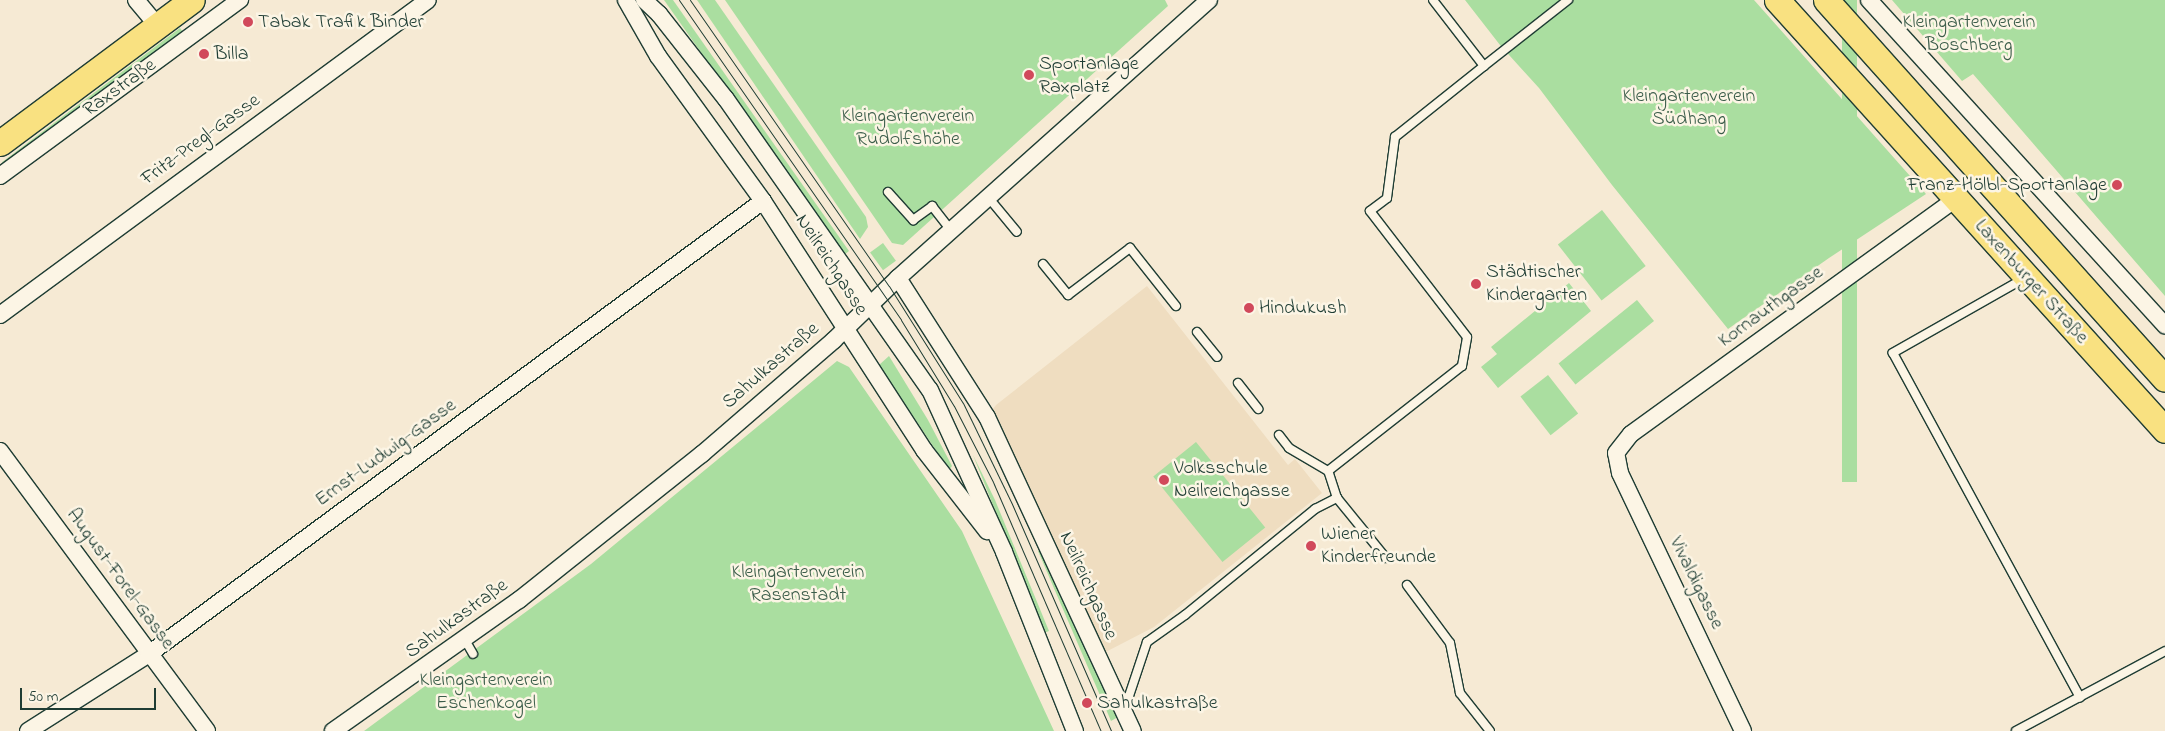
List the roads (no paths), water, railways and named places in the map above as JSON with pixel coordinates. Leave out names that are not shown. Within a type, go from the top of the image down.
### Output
[{"type":"main road","name":"Raxstraße","points":[[0,143],[192,0]]},
{"type":"main road","name":"Laxenburger Straße","points":[[1777,0],[2165,430]]},
{"type":"main road","name":"Laxenburger Straße","points":[[1826,0],[2165,378]]},
{"type":"street","points":[[136,0],[157,25]]},
{"type":"street","name":"Raxstraße","points":[[0,176],[240,0]]},
{"type":"street","name":"Fritz-Pregl-Gasse","points":[[0,315],[428,0]]},
{"type":"street","name":"Neilreichgasse","points":[[626,0],[658,56],[763,201],[847,328],[924,450],[1004,552]]},
{"type":"street","name":"Neilreichgasse","points":[[644,0],[659,14],[726,99],[930,390],[1004,552],[1075,731]]},
{"type":"street","name":"Sahulkastraße","points":[[333,731],[469,647],[558,570],[702,454],[847,328],[898,278],[1209,0]]},
{"type":"street","points":[[1869,0],[2165,325]]},
{"type":"street","name":"Kornauthgasse","points":[[1616,453],[1631,434],[1956,199]]},
{"type":"street","name":"Ernst-Ludwig-Gasse","points":[[28,731],[149,654],[763,201]]},
{"type":"street","name":"Neilreichgasse","points":[[898,278],[987,417],[1133,731]]},
{"type":"street","name":"August-Forel-Gasse","points":[[0,451],[207,731]]},
{"type":"street","name":"Vivaldigasse","points":[[1616,453],[1624,481],[1743,731]]},
{"type":"lane","points":[[1433,0],[1484,66]]},
{"type":"lane","points":[[1328,471],[1462,366],[1467,336],[1370,211],[1387,198],[1395,137],[1568,0]]},
{"type":"lane","points":[[888,192],[913,220],[932,206],[951,230]]},
{"type":"lane","points":[[988,197],[1016,232]]},
{"type":"lane","points":[[1043,264],[1068,295],[1130,248],[1176,306]]},
{"type":"lane","points":[[2027,277],[1893,353],[2080,696]]},
{"type":"lane","points":[[1197,332],[1217,357]]},
{"type":"lane","points":[[1238,384],[1258,409]]},
{"type":"lane","points":[[1279,435],[1290,448],[1328,471],[1338,498],[1386,558]]},
{"type":"lane","points":[[1119,701],[1129,696],[1147,642],[1185,616],[1314,509],[1338,498]]},
{"type":"lane","points":[[1407,585],[1450,643],[1460,693],[1490,731]]},
{"type":"lane","points":[[2016,731],[2165,651]]},
{"type":"tram line","points":[[679,0],[901,320],[954,406],[993,482],[1101,731]]},
{"type":"tram line","points":[[690,0],[889,286],[963,403],[1012,504],[1111,731]]},
{"type":"place","name":"Tabak Trafik Binder","points":[[248,22]]},
{"type":"place","name":"Billa","points":[[204,54]]},
{"type":"place","name":"Sportanlage Raxplatz","points":[[1029,75]]},
{"type":"place","name":"Franz-Hölbl-Sportanlage","points":[[2117,185]]},
{"type":"place","name":"Städtischer Kindergarten","points":[[1476,284]]},
{"type":"place","name":"Hindukush","points":[[1249,308]]},
{"type":"place","name":"Volksschule Neilreichgasse","points":[[1164,480]]},
{"type":"place","name":"Wiener Kinderfreunde","points":[[1311,546]]},
{"type":"place","name":"Sahulkastraße","points":[[1087,703]]},
{"type":"park label","name":"Kleingartenverein Boschberg","points":[[1969,34]]},
{"type":"park label","name":"Kleingartenverein Südhang","points":[[1689,108]]},
{"type":"park label","name":"Kleingartenverein Rudolfshöhe","points":[[908,128]]},
{"type":"park label","name":"Kleingartenverein Rasenstadt","points":[[798,584]]},
{"type":"park label","name":"Kleingartenverein Eschenkogel","points":[[486,692]]}]
